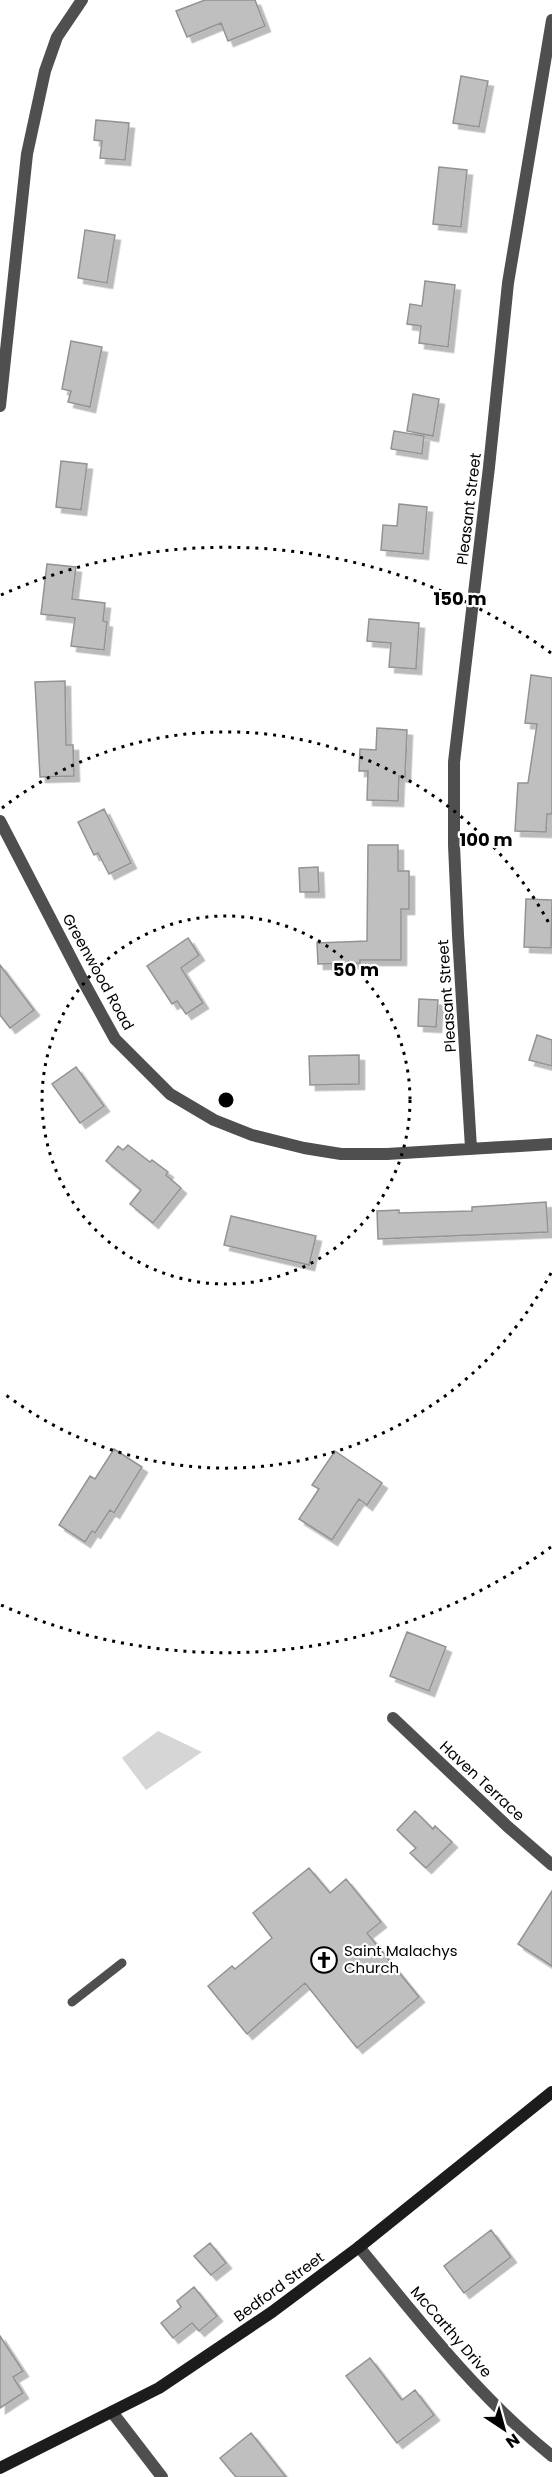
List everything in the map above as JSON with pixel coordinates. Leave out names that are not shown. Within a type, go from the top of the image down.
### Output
[{"type":"main road","name":"Bedford Street","points":[[0,2468],[159,2388],[246,2330],[359,2247],[552,2092]]},
{"type":"street","points":[[0,406],[27,154],[45,71],[57,37],[82,0]]},
{"type":"street","name":"Pleasant Street","points":[[471,1148],[454,845],[454,762],[508,283],[552,20]]},
{"type":"street","name":"Greenwood Road","points":[[0,821],[82,979],[116,1039],[170,1094],[214,1120],[252,1135],[304,1148],[341,1154],[552,1144]]},
{"type":"street","name":"Haven Terrace","points":[[393,1718],[552,1865]]},
{"type":"street","name":"McCarthy Drive","points":[[359,2247],[441,2348],[504,2413],[552,2456]]},
{"type":"street","points":[[112,2412],[162,2477]]},
{"type":"lane","points":[[72,2002],[122,1963]]},
{"type":"shaded area","points":[[158,1731],[202,1752],[146,1790],[122,1758]]},
{"type":"building","points":[[205,0],[255,0],[265,26],[228,41],[221,23],[187,37],[176,11]]},
{"type":"building","points":[[461,76],[488,81],[479,127],[453,123]]},
{"type":"building","points":[[96,120],[129,123],[125,160],[100,158],[102,141],[94,140]]},
{"type":"building","points":[[439,167],[467,170],[461,227],[433,224]]},
{"type":"building","points":[[85,230],[115,235],[107,283],[78,278]]},
{"type":"building","points":[[425,281],[455,285],[448,347],[419,343],[421,326],[407,324],[410,304],[422,306]]},
{"type":"building","points":[[71,341],[102,347],[90,407],[68,402],[71,391],[62,389]]},
{"type":"building","points":[[413,394],[439,399],[433,436],[407,431]]},
{"type":"building","points":[[394,431],[424,436],[422,454],[391,449]]},
{"type":"building","points":[[61,461],[87,464],[81,510],[56,507]]},
{"type":"building","points":[[399,504],[427,507],[423,554],[381,550],[383,525],[397,526]]},
{"type":"building","points":[[47,564],[76,567],[72,599],[105,603],[103,621],[107,622],[104,650],[71,646],[75,618],[41,614]]},
{"type":"building","points":[[369,619],[419,623],[416,669],[389,667],[391,643],[367,641]]},
{"type":"building","points":[[531,675],[552,678],[552,814],[547,814],[546,832],[515,831],[518,783],[528,783],[537,724],[525,723]]},
{"type":"building","points":[[65,681],[66,745],[73,745],[74,776],[40,777],[35,682]]},
{"type":"building","points":[[377,728],[407,730],[405,777],[399,776],[398,801],[367,800],[368,771],[359,771],[360,749],[376,750]]},
{"type":"building","points":[[104,809],[131,863],[109,874],[98,853],[94,855],[78,822]]},
{"type":"building","points":[[368,845],[398,845],[398,871],[409,871],[409,909],[401,909],[401,960],[360,960],[360,963],[318,964],[317,943],[367,941]]},
{"type":"building","points":[[318,867],[319,892],[300,892],[299,868]]},
{"type":"building","points":[[526,899],[552,900],[551,948],[524,947]]},
{"type":"building","points":[[188,938],[199,955],[181,968],[203,1003],[186,1014],[177,1001],[172,1004],[147,966]]},
{"type":"building","points":[[0,965],[34,1010],[10,1028],[0,1015]]},
{"type":"building","points":[[419,999],[438,1000],[436,1027],[418,1026]]},
{"type":"building","points":[[537,1035],[552,1040],[552,1066],[529,1060]]},
{"type":"building","points":[[359,1055],[359,1084],[310,1085],[309,1056]]},
{"type":"building","points":[[76,1067],[104,1106],[80,1123],[52,1084]]},
{"type":"building","points":[[128,1145],[168,1172],[166,1175],[181,1188],[153,1223],[130,1204],[141,1190],[106,1161],[118,1146],[123,1150]]},
{"type":"building","points":[[546,1202],[548,1232],[378,1239],[377,1211],[399,1210],[399,1213],[472,1211],[472,1207]]},
{"type":"building","points":[[231,1216],[316,1236],[309,1265],[224,1245]]},
{"type":"building","points":[[114,1449],[142,1467],[114,1513],[110,1510],[95,1533],[92,1531],[85,1542],[59,1525],[90,1476],[95,1479]]},
{"type":"building","points":[[335,1451],[382,1483],[367,1505],[359,1499],[332,1540],[299,1519],[319,1489],[312,1485]]},
{"type":"building","points":[[407,1632],[446,1647],[429,1691],[390,1676]]},
{"type":"building","points":[[415,1811],[433,1829],[435,1826],[452,1842],[426,1868],[410,1853],[416,1848],[397,1830]]},
{"type":"building","name":"Saint Malachys Church","points":[[309,1868],[330,1893],[346,1879],[381,1922],[367,1933],[419,1997],[357,2048],[305,1983],[247,2034],[208,1986],[232,1966],[235,1969],[272,1938],[253,1913]]},
{"type":"building","points":[[552,1891],[552,1966],[518,1944]]},
{"type":"building","points":[[491,2230],[511,2257],[464,2293],[444,2266]]},
{"type":"building","points":[[210,2243],[226,2263],[211,2275],[194,2256]]},
{"type":"building","points":[[194,2287],[217,2316],[199,2331],[192,2323],[173,2338],[161,2323],[181,2307],[177,2301]]},
{"type":"building","points":[[0,2336],[23,2371],[13,2377],[23,2393],[0,2408]]},
{"type":"building","points":[[370,2358],[402,2400],[415,2390],[434,2415],[397,2443],[346,2376]]},
{"type":"building","points":[[251,2433],[286,2477],[236,2477],[220,2458]]},
{"type":"place","name":"Saint Malachys Church","points":[[324,1960]]}]
